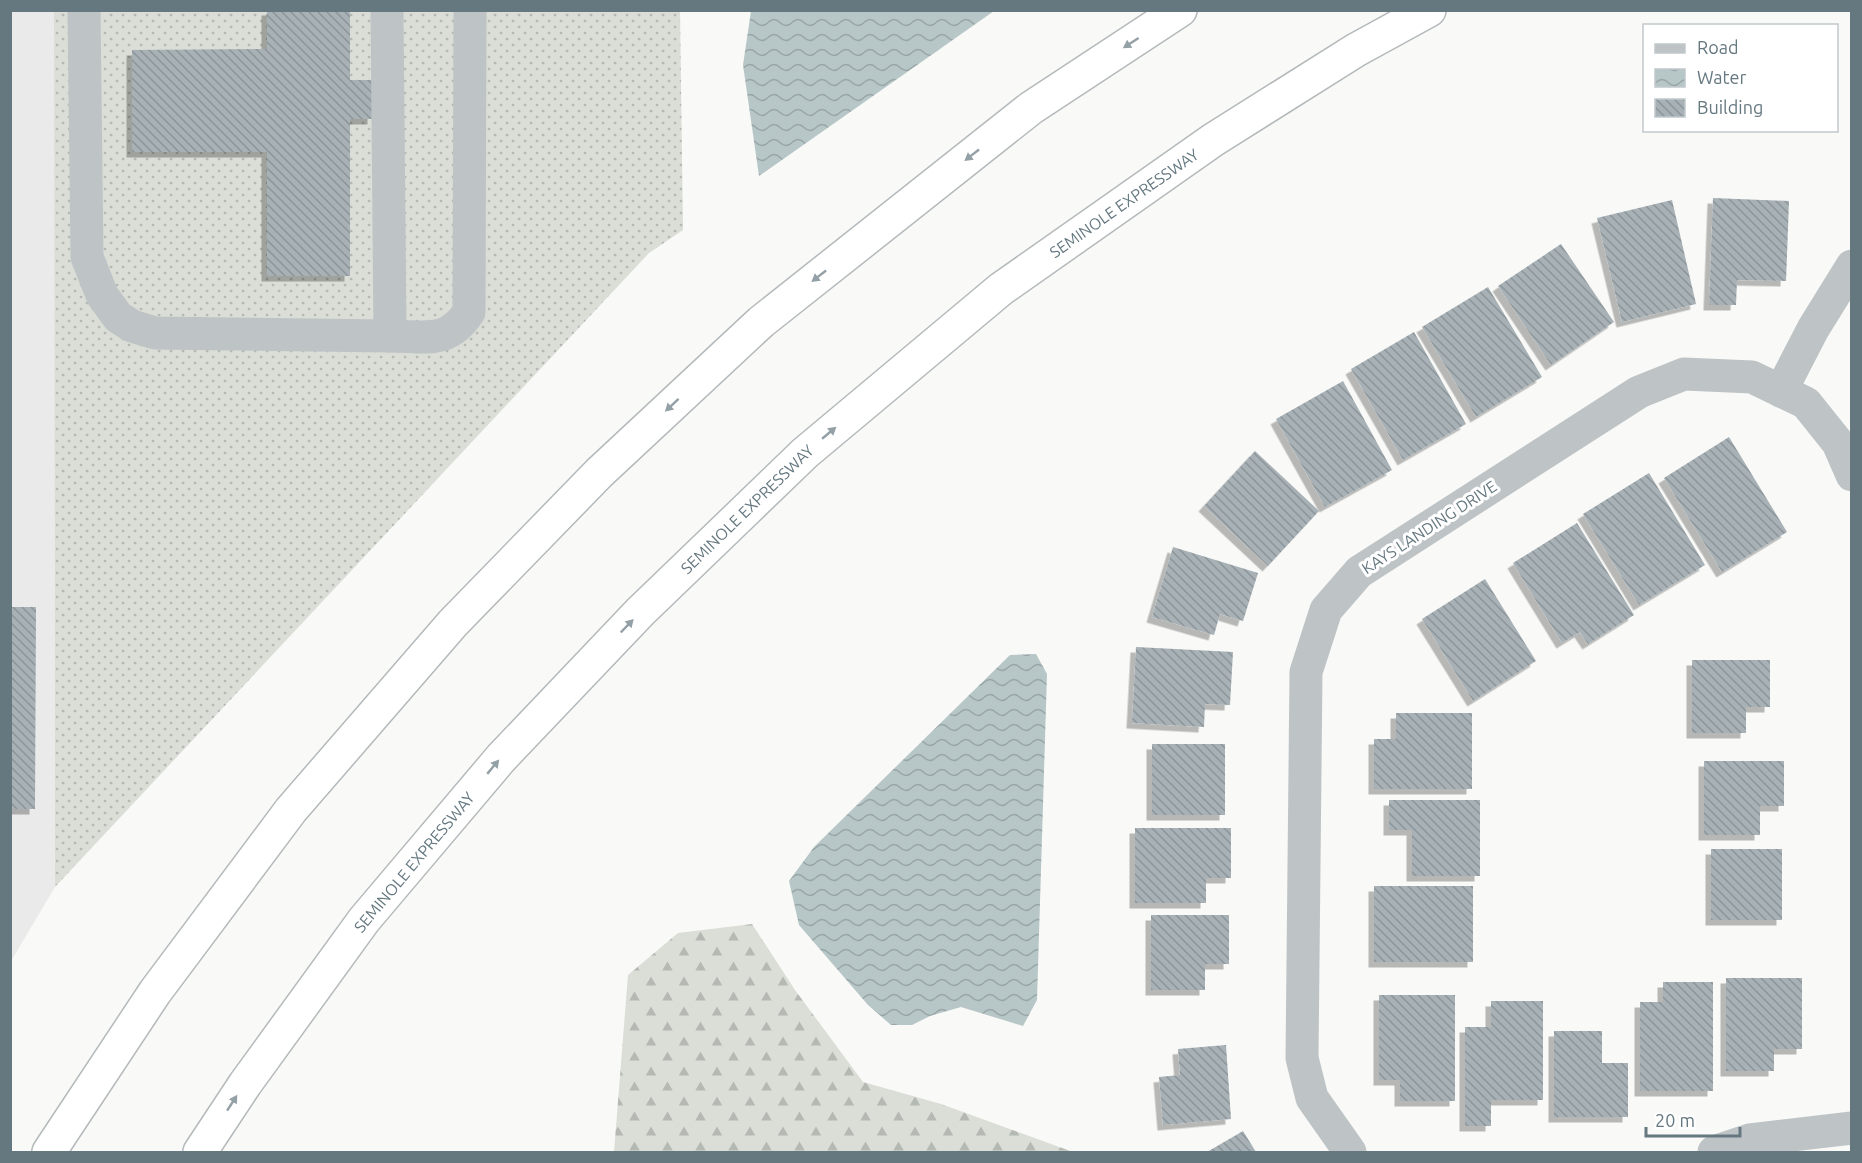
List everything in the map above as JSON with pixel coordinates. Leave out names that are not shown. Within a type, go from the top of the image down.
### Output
[{"type":"highway","points":[[49,1152],[155,992],[291,810],[453,622],[599,473],[761,322],[1031,108],[1180,10]]},
{"type":"highway","name":"SEMINOLE EXPRESSWAY","points":[[200,1152],[245,1084],[364,920],[501,758],[640,612],[805,453],[1001,289],[1213,140],[1356,50],[1429,10]]},
{"type":"street","points":[[84,10],[87,256],[102,295],[118,317],[132,326],[155,333],[390,336],[446,335],[459,327],[469,312],[470,10]]},
{"type":"street","points":[[387,10],[390,336]]},
{"type":"street","points":[[1781,391],[1813,328],[1851,267]]},
{"type":"street","name":"KAYS LANDING DRIVE","points":[[1350,1152],[1312,1098],[1302,1058],[1306,672],[1326,610],[1359,572],[1639,392],[1684,374],[1752,377],[1806,403],[1838,442],[1851,475]]},
{"type":"street","points":[[1714,1152],[1750,1140],[1851,1128]]},
{"type":"shaded area","points":[[54,10],[55,887],[11,961],[10,11]]},
{"type":"green space","points":[[54,11],[680,11],[683,230],[649,253],[55,887]]},
{"type":"green space","points":[[752,924],[795,990],[863,1082],[941,1104],[1073,1152],[614,1152],[628,975],[678,933]]},
{"type":"water","points":[[751,10],[994,11],[759,176],[743,65]]},
{"type":"water","points":[[1036,654],[1047,674],[1037,1000],[1023,1026],[961,1007],[930,1016],[912,1025],[891,1025],[868,1005],[799,925],[789,881],[814,847],[1010,655]]},
{"type":"building","points":[[267,10],[350,10],[350,80],[373,80],[373,119],[350,119],[350,276],[267,276],[267,152],[132,152],[132,50],[267,49]]},
{"type":"building","points":[[1713,198],[1789,201],[1786,281],[1737,280],[1736,305],[1709,305]]},
{"type":"building","points":[[1672,200],[1696,304],[1622,322],[1597,218]]},
{"type":"building","points":[[1561,244],[1614,322],[1551,365],[1498,286]]},
{"type":"building","points":[[1488,287],[1542,377],[1476,417],[1422,327]]},
{"type":"building","points":[[1414,332],[1466,424],[1403,460],[1351,369]]},
{"type":"building","points":[[1343,381],[1392,470],[1325,507],[1276,419]]},
{"type":"building","points":[[1729,437],[1787,532],[1722,572],[1664,478]]},
{"type":"building","points":[[1255,451],[1319,511],[1268,566],[1204,506]]},
{"type":"building","points":[[1649,473],[1705,565],[1639,605],[1583,514]]},
{"type":"building","points":[[1577,523],[1634,615],[1588,644],[1580,632],[1562,643],[1513,563]]},
{"type":"building","points":[[1173,547],[1258,573],[1243,621],[1220,614],[1214,635],[1152,617]]},
{"type":"building","points":[[1485,579],[1536,661],[1473,701],[1422,619]]},
{"type":"building","points":[[10,607],[36,607],[35,809],[10,809]]},
{"type":"building","points":[[1136,647],[1233,652],[1230,705],[1205,704],[1204,727],[1132,723]]},
{"type":"building","points":[[1692,660],[1770,660],[1770,707],[1746,707],[1746,733],[1692,733]]},
{"type":"building","points":[[1396,713],[1472,713],[1472,789],[1374,789],[1374,739],[1396,739]]},
{"type":"building","points":[[1152,744],[1225,744],[1225,815],[1152,815]]},
{"type":"building","points":[[1704,761],[1784,761],[1784,806],[1760,806],[1760,835],[1704,835]]},
{"type":"building","points":[[1389,800],[1480,800],[1480,876],[1412,876],[1412,830],[1389,830]]},
{"type":"building","points":[[1135,828],[1231,828],[1231,878],[1206,878],[1206,903],[1135,903]]},
{"type":"building","points":[[1711,849],[1782,849],[1782,920],[1711,920]]},
{"type":"building","points":[[1374,886],[1473,886],[1473,962],[1374,962]]},
{"type":"building","points":[[1151,915],[1229,915],[1229,964],[1205,964],[1205,990],[1151,990]]},
{"type":"building","points":[[1726,978],[1802,978],[1802,1049],[1774,1049],[1774,1071],[1726,1071]]},
{"type":"building","points":[[1663,982],[1713,982],[1713,1091],[1640,1091],[1640,1002],[1663,1002]]},
{"type":"building","points":[[1379,995],[1455,995],[1455,1101],[1400,1101],[1400,1080],[1379,1080]]},
{"type":"building","points":[[1491,1001],[1543,1001],[1543,1100],[1491,1100],[1491,1126],[1465,1126],[1465,1027],[1491,1027]]},
{"type":"building","points":[[1554,1031],[1602,1031],[1602,1063],[1628,1063],[1628,1117],[1554,1117]]},
{"type":"building","points":[[1226,1045],[1231,1119],[1163,1125],[1159,1077],[1180,1075],[1178,1049]]},
{"type":"building","points":[[1243,1131],[1256,1152],[1207,1152]]}]
